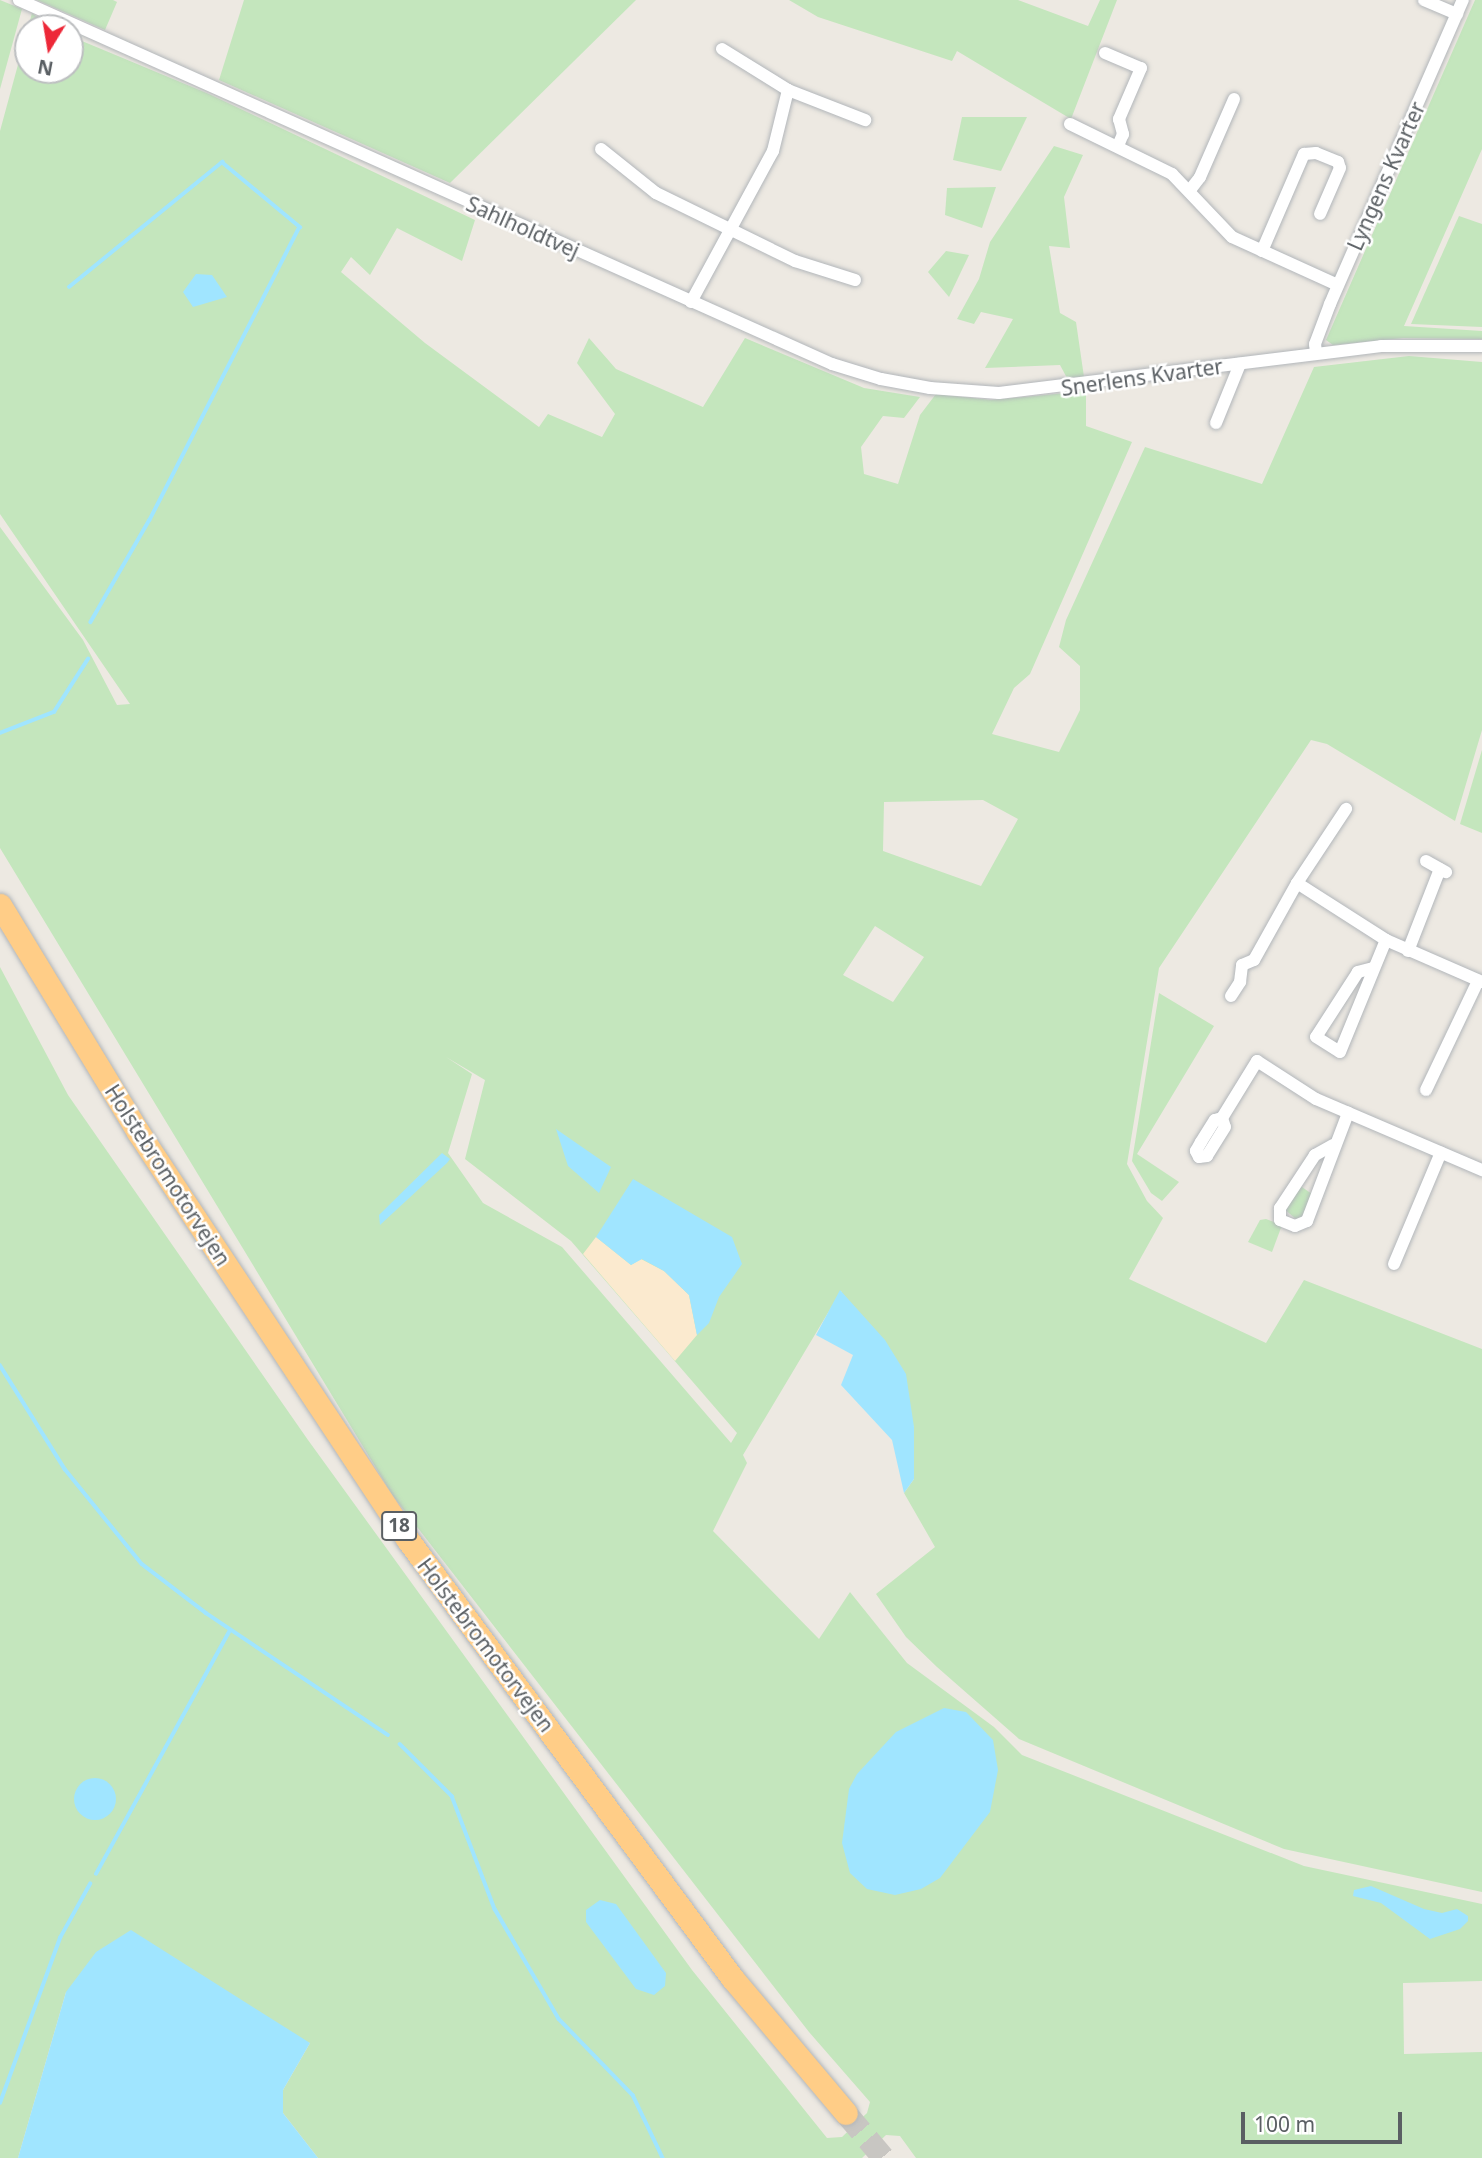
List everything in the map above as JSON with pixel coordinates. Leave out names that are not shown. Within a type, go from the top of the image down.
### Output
[{"type":"highway","name":"Holstebromotorvejen","points":[[0,905],[138,1132],[408,1539],[733,1979],[846,2113]]},
{"type":"street","name":"Sahlholdtvej","points":[[19,0],[832,364],[881,379],[969,392],[1044,390]]},
{"type":"street","points":[[1424,0],[1457,14]]},
{"type":"street","name":"Lyngens Kvarter","points":[[1316,353],[1315,344],[1338,285],[1463,0]]},
{"type":"street","points":[[722,49],[788,89],[865,120]]},
{"type":"street","points":[[1105,53],[1141,68],[1119,120],[1123,134],[1118,146]]},
{"type":"street","points":[[691,302],[772,151],[788,89]]},
{"type":"street","points":[[1190,190],[1200,177],[1234,99]]},
{"type":"street","points":[[1070,124],[1172,174],[1232,237],[1338,285]]},
{"type":"street","points":[[601,149],[656,193],[795,261],[855,280]]},
{"type":"street","points":[[1262,251],[1304,155],[1316,153],[1338,162],[1340,168],[1320,214]]},
{"type":"street","name":"Snerlens Kvarter","points":[[1044,390],[1381,346],[1482,346]]},
{"type":"street","name":"Snerlens Kvarter","points":[[1216,422],[1240,364]]},
{"type":"street","points":[[1231,996],[1240,982],[1242,965],[1254,960],[1297,883],[1346,809]]},
{"type":"street","points":[[1408,951],[1443,870],[1426,862]]},
{"type":"street","points":[[1297,883],[1385,940],[1480,981],[1426,1090]]},
{"type":"street","points":[[1373,968],[1358,972],[1316,1037],[1340,1052],[1385,940]]},
{"type":"street","points":[[1222,1118],[1258,1061],[1316,1099],[1482,1170]]},
{"type":"street","points":[[1333,1145],[1315,1155],[1280,1208],[1280,1220],[1294,1226],[1307,1221],[1332,1162],[1333,1145],[1348,1112]]},
{"type":"street","points":[[1394,1264],[1441,1152]]},
{"type":"green space","points":[[0,0],[22,9],[21,14],[14,14],[14,38],[0,89]]},
{"type":"green space","points":[[37,0],[117,2],[105,30],[84,21],[84,14],[69,14]]},
{"type":"green space","points":[[244,0],[636,0],[450,183],[219,80]]},
{"type":"green space","points":[[789,0],[1018,0],[1088,26],[1100,0],[1117,0],[1071,119],[957,51],[952,61],[818,17]]},
{"type":"green space","points":[[1475,0],[1482,0],[1482,149],[1404,326],[1482,331],[1482,339],[1403,338],[1333,345],[1326,340]]},
{"type":"green space","points":[[84,42],[209,94],[475,220],[462,261],[397,228],[370,275],[351,257],[341,272],[425,343],[539,427],[548,414],[602,437],[615,414],[577,363],[589,338],[616,369],[703,407],[745,338],[864,388],[920,397],[904,418],[883,416],[861,447],[864,474],[898,484],[920,415],[936,394],[991,400],[1086,391],[1086,426],[1132,442],[1030,674],[1014,688],[992,734],[1059,752],[1080,710],[1080,666],[1059,647],[1066,620],[1145,447],[1262,484],[1314,367],[1409,356],[1482,362],[1482,730],[1455,821],[1327,744],[1311,740],[1159,968],[1127,1164],[1147,1201],[1163,1218],[1129,1279],[1266,1343],[1304,1280],[1482,1349],[1482,1892],[1284,1849],[1019,1739],[937,1667],[906,1637],[876,1594],[935,1547],[904,1493],[914,1479],[914,1427],[841,1291],[743,1455],[747,1463],[713,1531],[819,1639],[850,1592],[907,1663],[994,1727],[1022,1755],[1304,1866],[1482,1904],[1482,1981],[1403,1983],[1404,2054],[1482,2052],[1482,2158],[916,2158],[900,2136],[886,2135],[862,2158],[318,2158],[283,2113],[283,2090],[310,2043],[66,1992],[18,2158],[0,2158],[0,967],[68,1095],[308,1440],[692,1970],[827,2138],[842,2137],[867,2113],[870,2102],[809,2032],[393,1496],[0,848],[0,527],[83,640],[117,705],[130,704],[0,514],[0,131],[14,79],[14,84],[84,84]],"holes":[[[983,800],[1018,819],[981,886],[883,851],[884,802]],[[875,926],[924,957],[893,1002],[843,975]],[[446,1057],[485,1080],[465,1159],[571,1241],[737,1433],[731,1443],[562,1247],[483,1203],[448,1153],[472,1074]]]},
{"type":"green space","points":[[962,117],[1027,117],[1001,171],[953,160]]},
{"type":"green space","points":[[1054,146],[1083,155],[1064,197],[1070,248],[1049,246],[1060,313],[1076,322],[1084,377],[1067,378],[1060,365],[985,368],[1013,319],[981,312],[974,324],[957,319],[979,279],[990,242]]},
{"type":"green space","points":[[996,187],[982,228],[945,215],[947,188]]},
{"type":"green space","points":[[1459,216],[1482,224],[1482,327],[1411,324]]},
{"type":"green space","points":[[946,251],[969,255],[949,297],[928,272]]},
{"type":"green space","points":[[1482,750],[1482,833],[1460,824]]},
{"type":"green space","points":[[1159,993],[1214,1026],[1137,1154],[1179,1182],[1162,1201],[1151,1193],[1132,1161]]},
{"type":"green space","points":[[1299,1185],[1312,1194],[1302,1217],[1296,1219],[1284,1209]]},
{"type":"green space","points":[[1266,1219],[1282,1225],[1272,1252],[1248,1242],[1260,1220]]},
{"type":"sand","points":[[596,1237],[631,1265],[641,1259],[664,1271],[689,1295],[697,1335],[675,1361],[583,1254]]},
{"type":"water","points":[[196,274],[212,275],[227,297],[193,307],[183,292]]},
{"type":"water","points":[[556,1129],[611,1167],[599,1193],[568,1166]]},
{"type":"water","points":[[442,1153],[450,1159],[447,1163],[380,1225],[379,1215]]},
{"type":"water","points":[[633,1179],[732,1237],[742,1264],[719,1297],[709,1323],[697,1335],[689,1295],[664,1271],[642,1259],[631,1265],[596,1237]]},
{"type":"water","points":[[840,1290],[885,1340],[906,1374],[914,1427],[914,1479],[904,1493],[892,1440],[841,1385],[853,1355],[816,1335]]},
{"type":"water","points":[[944,1708],[966,1712],[993,1740],[998,1770],[990,1812],[940,1878],[921,1889],[895,1895],[867,1889],[850,1873],[842,1843],[849,1789],[857,1774],[896,1732]]},
{"type":"water","points":[[95,1778],[110,1784],[116,1799],[110,1814],[95,1820],[80,1814],[74,1799],[80,1784]]},
{"type":"water","points":[[1371,1886],[1424,1909],[1442,1913],[1457,1909],[1468,1916],[1468,1921],[1460,1929],[1430,1939],[1381,1903],[1353,1896],[1354,1890]]},
{"type":"water","points":[[600,1900],[616,1904],[666,1973],[665,1986],[654,1995],[636,1989],[586,1922],[586,1910]]},
{"type":"water","points":[[131,1930],[310,2043],[283,2090],[283,2113],[318,2158],[18,2158],[66,1992],[96,1952]]},
{"type":"waterway","points":[[69,287],[222,162],[300,227],[150,520],[91,622]]},
{"type":"waterway","points":[[0,733],[54,712],[88,659]]},
{"type":"waterway","points":[[0,1365],[65,1469],[142,1564],[206,1613],[388,1735]]},
{"type":"waterway","points":[[96,1874],[230,1630]]},
{"type":"waterway","points":[[400,1744],[452,1796],[495,1909],[559,2019],[633,2095],[663,2158]]},
{"type":"waterway","points":[[0,2103],[60,1938],[90,1884]]},
{"type":"tunnel","points":[[846,2113],[884,2158]]}]
